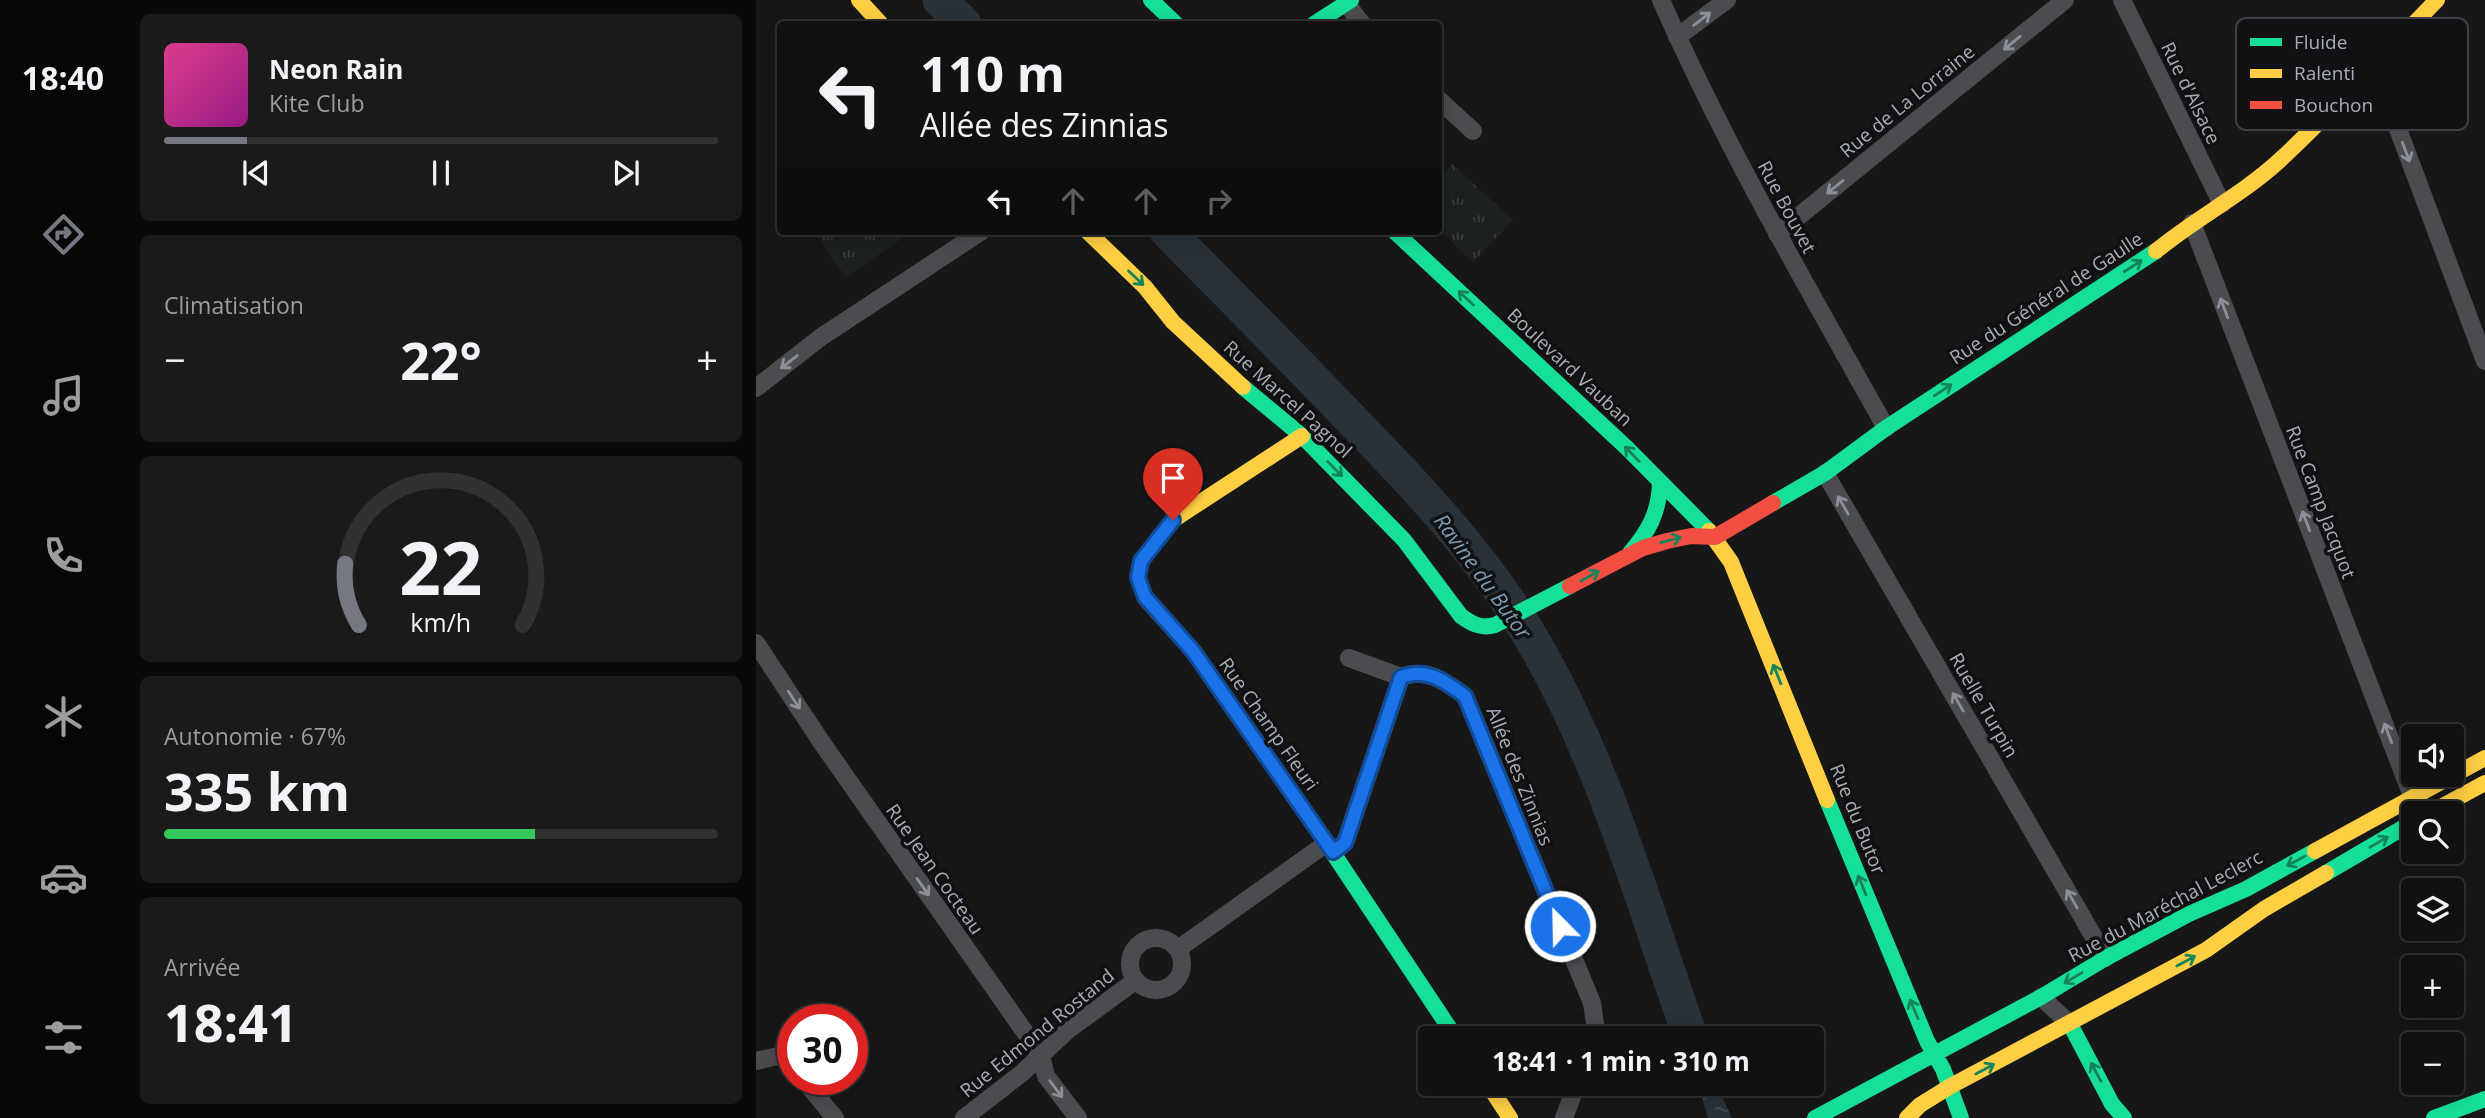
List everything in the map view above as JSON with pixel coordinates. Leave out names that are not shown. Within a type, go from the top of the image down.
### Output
[{"type":"main road","points":[[859,0],[878,21]]},
{"type":"main road","points":[[1152,0],[1173,21]]},
{"type":"main road","name":"Rue du Général de Gaulle","points":[[2420,18],[2437,0]]},
{"type":"main road","points":[[1319,21],[1349,2]]},
{"type":"main road","name":"Rue du Général de Gaulle","points":[[1487,628],[1550,598],[1629,554],[1697,534],[1715,537],[1825,473],[1886,428],[2157,250],[2280,160],[2310,130]]},
{"type":"main road","name":"Rue Marcel Pagnol","points":[[1091,235],[1145,288],[1173,322],[1236,382],[1302,436],[1404,540],[1461,616],[1472,625],[1487,628]]},
{"type":"main road","name":"Boulevard Vauban","points":[[1398,235],[1628,449],[1715,537]]},
{"type":"main road","name":"Rue Champ Fleuri","points":[[1256,464],[1271,440],[1279,415]]},
{"type":"main road","name":"Rue Champ Fleuri","points":[[1302,436],[1173,520],[1141,561],[1138,578],[1145,597],[1193,651],[1330,847],[1448,1026]]},
{"type":"main road","name":"Rue du Général de Gaulle","points":[[1629,554],[1656,519],[1660,483]]},
{"type":"main road","name":"Rue du Butor","points":[[1715,537],[1736,572],[1887,948],[1961,1118]]},
{"type":"main road","name":"Rue du Maréchal Leclerc","points":[[1815,1118],[2041,997],[2106,958],[2189,914],[2246,889],[2485,758]]},
{"type":"main road","points":[[2452,801],[2485,783]]},
{"type":"main road","points":[[1907,1118],[1920,1105],[1949,1087],[2206,950],[2264,909],[2401,829]]},
{"type":"main road","points":[[2070,1024],[2112,1104],[2124,1118]]},
{"type":"main road","points":[[1857,1114],[1857,1103],[1864,1090]]},
{"type":"main road","points":[[1496,1096],[1510,1118]]},
{"type":"main road","points":[[2434,1118],[2485,1099]]},
{"type":"street","name":"Rue Bouvet","points":[[1661,0],[1777,234],[1886,428]]},
{"type":"street","points":[[1677,37],[1727,0]]},
{"type":"street","name":"Rue de La Lorraine","points":[[1777,234],[2065,0]]},
{"type":"street","name":"Rue d'Alsace","points":[[2122,0],[2222,204]]},
{"type":"street","points":[[1349,2],[1360,21]]},
{"type":"street","points":[[1442,103],[1473,131]]},
{"type":"street","points":[[2398,130],[2485,361]]},
{"type":"street","name":"Rue Camp Jacquot","points":[[2192,223],[2412,796]]},
{"type":"street","points":[[756,388],[821,337],[976,235]]},
{"type":"street","name":"Ruelle Turpin","points":[[1825,473],[2106,958]]},
{"type":"street","name":"Rue Jean Cocteau","points":[[756,643],[822,744],[1041,1055],[1046,1076],[1078,1118]]},
{"type":"street","points":[[1178,949],[1330,847],[1345,843],[1401,677],[1349,658]]},
{"type":"street","name":"Allée des Zinnias","points":[[1401,677],[1413,672],[1427,674],[1447,682],[1465,696],[1592,1003],[1595,1026]]},
{"type":"street","points":[[1159,937],[1170,941],[1178,949],[1182,958],[1182,969],[1178,979],[1170,986],[1158,990],[1146,988],[1135,981],[1129,962],[1132,952],[1139,944],[1148,938],[1159,937]]},
{"type":"street","name":"Rue Edmond Rostand","points":[[964,1118],[1068,1030],[1135,981]]},
{"type":"street","points":[[2041,997],[2070,1024]]},
{"type":"street","points":[[756,1061],[777,1056]]},
{"type":"street","points":[[816,1095],[835,1118]]},
{"type":"street","points":[[1564,1118],[1572,1096]]},
{"type":"green space","points":[[1452,164],[1513,220],[1473,262],[1442,233],[1442,176]]},
{"type":"green space","points":[[816,235],[907,235],[846,277]]},
{"type":"water","points":[[1668,974],[1691,1026],[1683,1026]]},
{"type":"water","points":[[1702,1096],[1722,1096],[1732,1118],[1708,1118]]},
{"type":"waterway","name":"Ravine du Butor","points":[[940,0],[961,21]]},
{"type":"waterway","name":"Ravine du Butor","points":[[1171,235],[1424,497],[1470,550],[1512,606],[1556,683],[1601,782],[1687,1026]]},
{"type":"traffic: fast","points":[[1151,0],[1173,21]]},
{"type":"traffic: fast","points":[[1319,21],[1351,0]]},
{"type":"traffic: fast","points":[[1398,235],[1628,449],[1709,531]]},
{"type":"traffic: fast","points":[[1773,503],[1825,473],[1886,428],[2156,251]]},
{"type":"traffic: fast","points":[[1243,387],[1302,436],[1404,540],[1461,616],[1469,621],[1481,626],[1495,625],[1570,586]]},
{"type":"traffic: fast","points":[[1630,553],[1652,521],[1658,503],[1660,483]]},
{"type":"traffic: fast","points":[[1827,800],[1927,1041],[1943,1069],[1961,1118]]},
{"type":"traffic: fast","points":[[2326,873],[2401,829]]},
{"type":"traffic: fast","points":[[1815,1118],[2041,997],[2106,958],[2189,914],[2246,889],[2315,851]]},
{"type":"traffic: fast","points":[[1333,853],[1448,1026]]},
{"type":"traffic: fast","points":[[2070,1024],[2112,1104],[2124,1118]]},
{"type":"traffic: fast","points":[[2434,1118],[2485,1099]]},
{"type":"traffic: slow","points":[[859,0],[878,21]]},
{"type":"traffic: slow","points":[[2420,18],[2437,0]]},
{"type":"traffic: slow","points":[[2156,251],[2250,184],[2311,130]]},
{"type":"traffic: slow","points":[[1091,235],[1145,287],[1173,322],[1243,387]]},
{"type":"traffic: slow","points":[[1160,615],[1145,598],[1138,578],[1141,561],[1173,520],[1302,436]]},
{"type":"traffic: slow","points":[[1709,531],[1731,562],[1827,800]]},
{"type":"traffic: slow","points":[[2315,851],[2485,758]]},
{"type":"traffic: slow","points":[[2452,801],[2485,783]]},
{"type":"traffic: slow","points":[[1907,1118],[1920,1105],[1949,1087],[2206,950],[2264,909],[2326,873]]},
{"type":"traffic: slow","points":[[1496,1096],[1510,1118]]},
{"type":"traffic: jam","points":[[1570,586],[1643,548],[1691,536],[1715,537],[1773,503]]},
{"type":"traffic: jam","points":[[1160,615],[1193,651],[1333,853]]},
{"type":"route","points":[[1173,520],[1141,561],[1138,578],[1145,597],[1193,651],[1333,852],[1345,843],[1401,677],[1413,672],[1427,674],[1447,682],[1465,696],[1560,926]]}]
